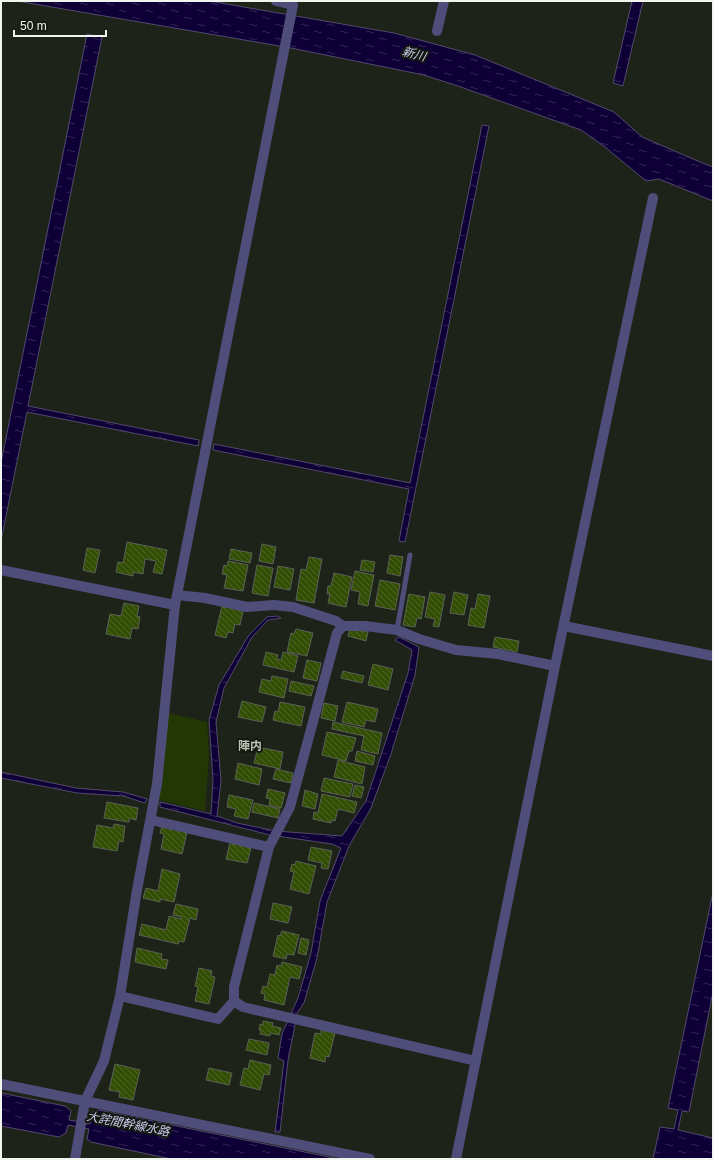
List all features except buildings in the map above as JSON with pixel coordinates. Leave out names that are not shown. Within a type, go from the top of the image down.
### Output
[{"type":"street","points":[[75,1159],[85,1101],[104,1061],[120,996],[137,890],[157,784],[176,600],[292,11],[293,5],[276,1]]},
{"type":"street","points":[[437,30],[444,1]]},
{"type":"street","points":[[456,1159],[555,666],[653,198]]},
{"type":"street","points":[[1,570],[176,600],[204,598],[246,607],[274,605],[293,607],[336,621],[343,626],[365,626],[397,630],[419,639],[456,650],[498,654],[555,666]]},
{"type":"street","points":[[120,996],[218,1019],[234,1002],[234,986],[270,843],[290,807],[337,633],[343,626]]},
{"type":"street","points":[[564,626],[713,656]]},
{"type":"street","points":[[151,820],[270,843]]},
{"type":"street","points":[[234,1002],[243,1007],[476,1061]]},
{"type":"street","points":[[1,1084],[370,1159]]},
{"type":"lane","points":[[397,630],[410,555]]},
{"type":"green space","points":[[168,713],[207,722],[209,755],[205,811],[159,800]]},
{"type":"water","name":"新川","points":[[17,1],[209,1],[394,33],[475,55],[614,112],[642,137],[713,167],[713,201],[659,179],[646,181],[605,147],[581,130],[424,75],[291,48]]},
{"type":"water","points":[[632,1],[643,1],[623,86],[613,83]]},
{"type":"water","points":[[87,34],[102,37],[28,406],[199,440],[198,446],[27,412],[1,541],[1,463]]},
{"type":"water","points":[[482,125],[489,126],[405,542],[399,541],[409,489],[213,450],[214,444],[410,483]]},
{"type":"water","points":[[277,616],[281,618],[268,620],[252,637],[224,688],[216,722],[221,781],[217,816],[237,823],[276,831],[342,836],[366,801],[408,673],[412,650],[395,640],[399,637],[419,647],[415,675],[391,754],[371,808],[349,846],[327,902],[317,958],[304,1003],[297,1013],[288,1060],[280,1132],[275,1132],[284,1061],[278,1058],[282,1034],[298,998],[311,953],[320,901],[341,848],[332,844],[270,835],[160,807],[160,802],[211,814],[213,780],[209,720],[219,685],[249,635],[267,617]]},
{"type":"water","points":[[1,772],[76,788],[123,792],[147,799],[145,803],[123,796],[77,793],[1,778]]},
{"type":"water","points":[[713,892],[713,992],[689,1112],[682,1111],[678,1130],[713,1138],[713,1159],[653,1159],[660,1127],[674,1129],[678,1110],[668,1108]]},
{"type":"water","name":"大詫間幹線水路","points":[[1,1093],[65,1106],[71,1111],[69,1120],[90,1124],[93,1112],[98,1110],[339,1159],[171,1159],[91,1142],[87,1139],[89,1129],[68,1125],[66,1133],[59,1137],[1,1126]]},
{"type":"district","name":"陣内","points":[[250,746]]}]
